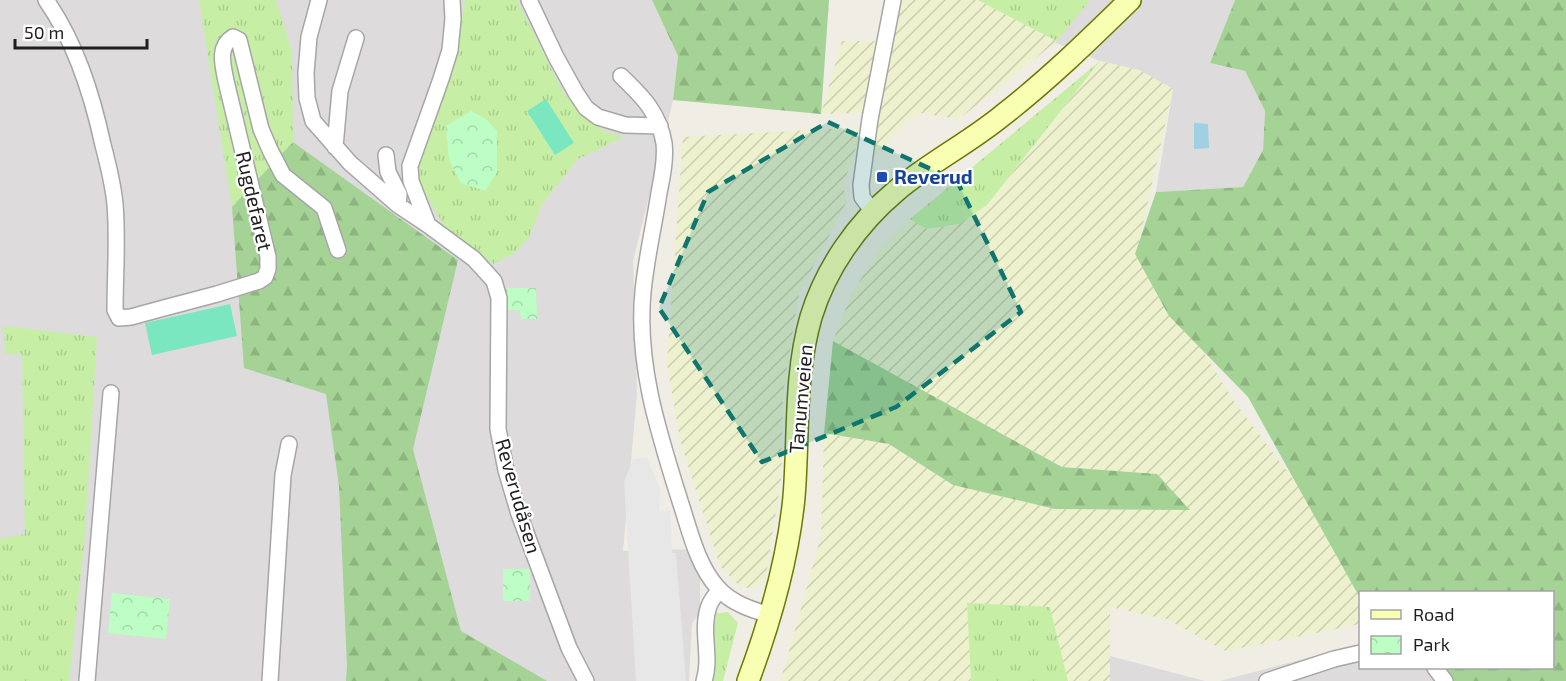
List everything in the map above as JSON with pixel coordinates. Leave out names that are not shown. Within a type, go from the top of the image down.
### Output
[{"type":"main road","name":"Tanumveien","points":[[748,681],[781,573],[794,496],[799,378],[804,346],[812,315],[834,266],[848,242],[873,212],[897,190],[1025,98],[1130,0]]},
{"type":"street","name":"Rugdefaret","points":[[46,0],[79,61],[95,111],[108,165],[115,201],[114,310],[118,318],[164,309],[244,286],[259,281],[268,269],[268,257],[226,81],[222,54],[227,41],[233,37],[239,40],[261,129],[270,150],[284,175],[324,208],[338,250]]},
{"type":"street","points":[[312,0],[314,16]]},
{"type":"street","name":"Reverudåsen","points":[[319,0],[309,37],[306,73],[313,121],[350,163],[398,205],[474,259],[494,281],[499,298],[498,429],[506,470],[519,514],[569,648],[586,681]]},
{"type":"street","points":[[428,225],[411,181],[410,166],[450,50],[452,0]]},
{"type":"street","points":[[529,0],[561,66],[586,108],[598,117],[625,125],[660,126]]},
{"type":"street","points":[[873,212],[862,197],[861,185],[870,118],[892,0]]},
{"type":"street","points":[[335,147],[340,90],[356,38]]},
{"type":"street","points":[[621,76],[646,101],[660,126],[664,147],[662,178],[643,292],[645,364],[664,450],[694,545],[706,572],[719,590],[748,608],[770,615]]},
{"type":"street","points":[[386,155],[388,172],[399,194],[398,205]]},
{"type":"street","points":[[87,681],[111,393]]},
{"type":"street","points":[[270,681],[283,476],[289,444]]},
{"type":"street","points":[[704,681],[708,670],[705,618],[719,590]]},
{"type":"street","points":[[1267,681],[1359,653]]},
{"type":"street","points":[[1436,669],[1445,681]]},
{"type":"highlighted area","points":[[828,122],[957,181],[1021,312],[896,407],[762,462],[659,308],[708,192]]},
{"type":"shaded area","points":[[0,0],[652,0],[678,56],[673,100],[633,261],[637,394],[623,551],[700,549],[700,613],[692,623],[689,681],[0,681]]},
{"type":"shaded area","points":[[952,0],[1235,0],[1210,63],[1245,71],[1265,111],[1263,150],[1243,187],[1156,192],[1173,89],[1139,70],[1100,61]]},
{"type":"shaded area","points":[[647,458],[660,489],[659,512],[670,510],[672,553],[676,553],[686,681],[636,681],[624,482],[633,459]]},
{"type":"shaded area","points":[[1359,644],[1359,669],[1440,669],[1455,681],[1220,681]]},
{"type":"shaded area","points":[[1110,656],[1205,681],[1110,681]]},
{"type":"green space","points":[[199,0],[276,0],[292,52],[293,142],[232,207]]},
{"type":"green space","points":[[465,0],[517,0],[564,94],[604,131],[624,137],[578,159],[542,204],[529,237],[516,252],[493,264],[445,227],[418,182],[420,160],[460,31]]},
{"type":"green space","points":[[652,0],[829,0],[821,114],[673,100],[678,56]]},
{"type":"green space","points":[[900,0],[978,0],[1057,41],[959,119],[921,113],[905,123],[872,160],[869,158]]},
{"type":"green space","points":[[978,0],[1090,0],[1057,41]]},
{"type":"green space","points":[[1235,0],[1566,0],[1566,681],[1453,681],[1436,669],[1554,669],[1554,591],[1359,591],[1359,596],[1248,397],[1169,316],[1135,254],[1156,192],[1243,187],[1263,150],[1265,111],[1245,71],[1210,63]]},
{"type":"green space","points":[[842,41],[878,41],[866,113],[821,114]]},
{"type":"green space","points":[[1100,61],[1139,70],[1173,89],[1138,247],[1233,400],[1312,504],[1359,594],[1359,624],[1226,651],[1166,619],[1110,607],[1110,681],[1068,681],[1050,607],[967,604],[971,681],[780,681],[821,536],[824,433],[889,444],[953,485],[1055,509],[1189,510],[1157,474],[1062,467],[833,341],[851,295],[878,251],[910,219],[926,229],[959,224],[987,205]]},
{"type":"green space","points":[[1100,61],[987,205],[959,224],[926,229],[910,219]]},
{"type":"green space","points":[[546,99],[574,143],[555,155],[527,111]]},
{"type":"green space","points":[[471,111],[486,119],[497,131],[497,172],[485,191],[461,183],[449,160],[446,126]]},
{"type":"green space","points":[[846,128],[861,133],[843,186],[847,201],[799,294],[783,393],[781,480],[765,581],[750,589],[736,583],[720,566],[680,440],[667,363],[683,137]]},
{"type":"green space","points":[[293,142],[458,260],[413,449],[461,631],[547,681],[346,681],[339,486],[326,394],[244,368],[232,207]]},
{"type":"green space","points":[[506,288],[536,288],[537,319],[521,319],[520,310],[507,310]]},
{"type":"green space","points":[[230,304],[237,336],[152,355],[145,323]]},
{"type":"green space","points":[[4,326],[97,337],[85,535],[69,681],[0,681],[0,539],[25,534],[22,354],[5,354]]},
{"type":"green space","points":[[833,341],[1062,467],[1157,474],[1190,510],[1055,509],[953,485],[889,444],[824,433]]},
{"type":"green space","points":[[503,569],[530,569],[530,601],[503,601]]},
{"type":"green space","points":[[112,593],[170,599],[166,639],[108,633]]},
{"type":"green space","points":[[967,603],[1050,607],[1068,681],[971,681]]},
{"type":"green space","points":[[728,612],[738,623],[723,681],[706,681],[715,648],[712,614]]},
{"type":"water","points":[[1194,123],[1208,124],[1209,148],[1194,149]]},
{"type":"place","name":"Reverud","points":[[882,177]]}]
